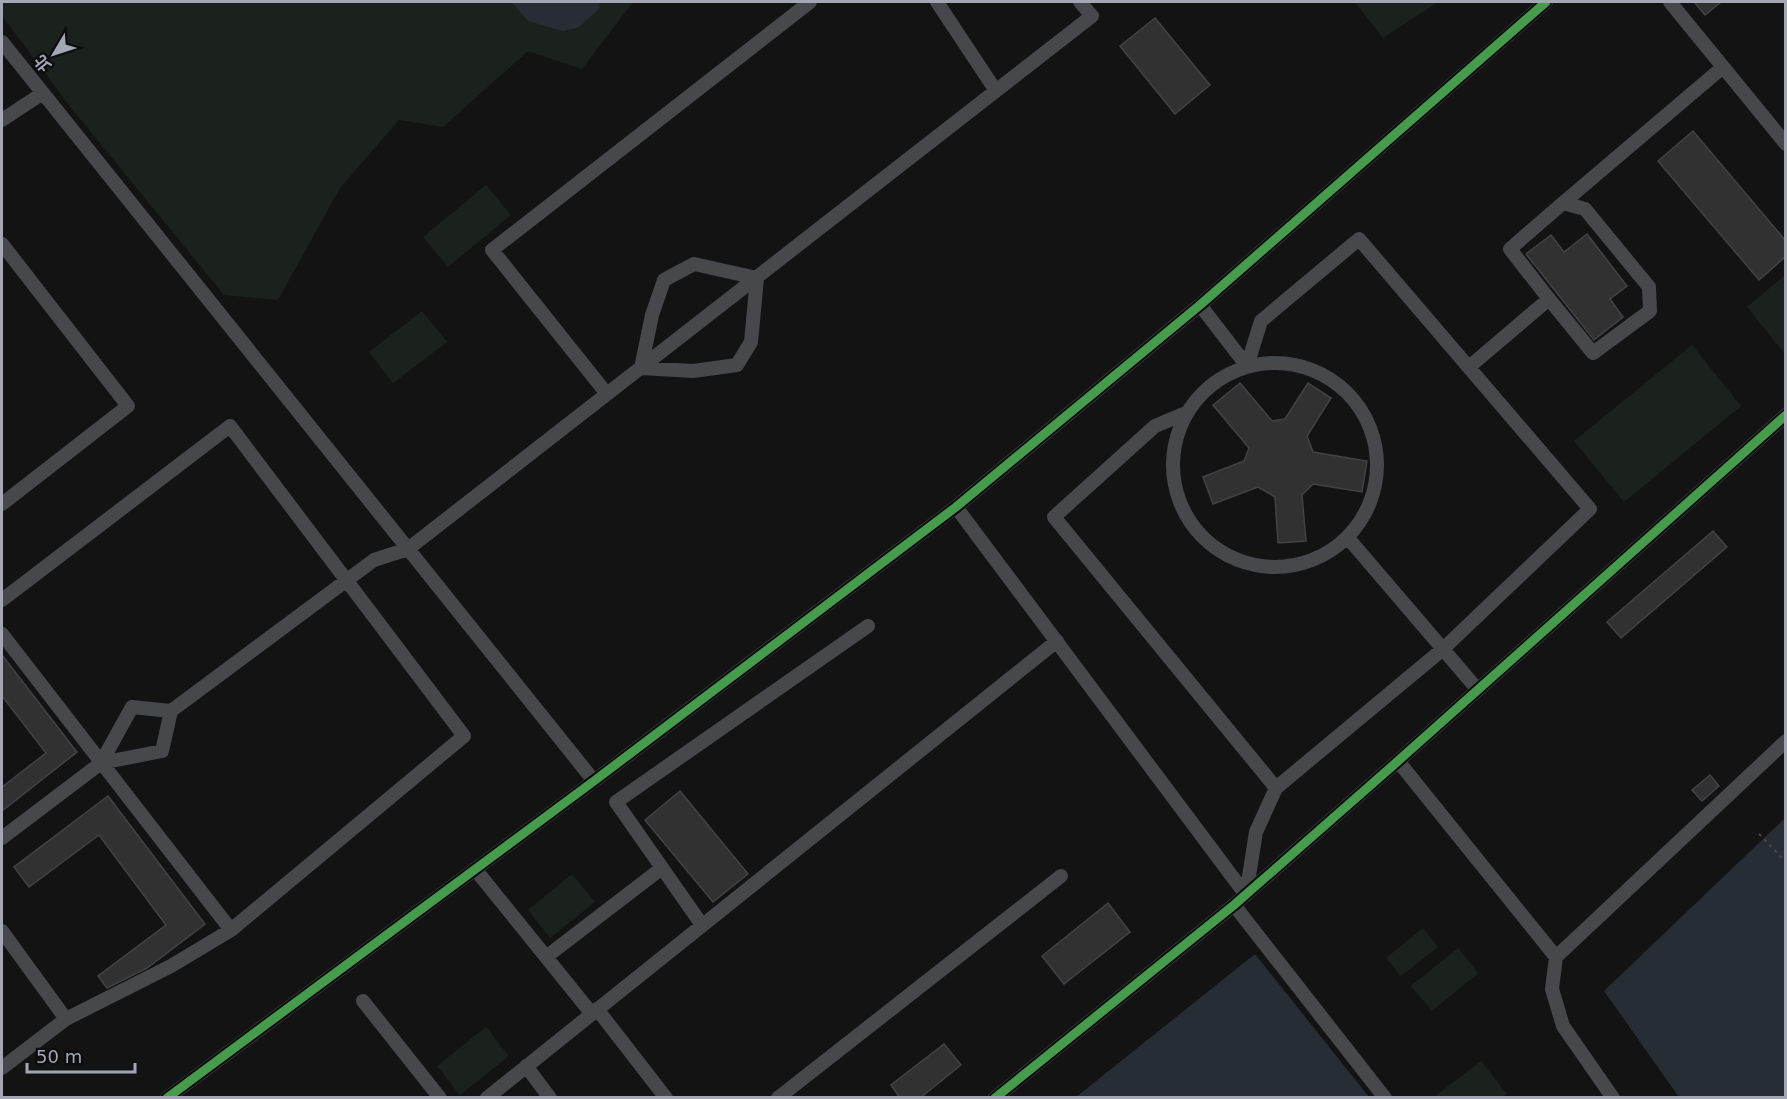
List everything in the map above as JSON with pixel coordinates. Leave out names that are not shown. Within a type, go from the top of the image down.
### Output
[{"type":"street","points":[[607,394],[492,250],[810,2]]},
{"type":"street","points":[[937,2],[996,91]]},
{"type":"street","points":[[101,763],[162,751],[171,711],[374,560],[408,549],[641,368],[1092,16],[1080,2]]},
{"type":"street","points":[[167,1098],[594,781],[956,507],[1200,305],[1546,2]]},
{"type":"street","points":[[1670,2],[1785,144]]},
{"type":"street","points":[[2,42],[594,781]]},
{"type":"street","points":[[1563,203],[1585,209],[1649,287],[1650,311],[1593,353],[1510,249],[1563,203],[1723,67]]},
{"type":"street","points":[[2,120],[43,93]]},
{"type":"street","points":[[1246,894],[1256,832],[1276,788],[1443,649],[1590,509],[1359,239],[1262,321],[1247,366]]},
{"type":"street","points":[[2,244],[128,406],[2,504]]},
{"type":"street","points":[[641,368],[652,315],[664,280],[694,264],[756,278]]},
{"type":"street","points":[[641,368],[693,371],[737,366],[752,342],[756,278]]},
{"type":"street","points":[[1469,367],[1549,299]]},
{"type":"street","points":[[1200,305],[1247,366]]},
{"type":"street","points":[[1288,363],[1318,372],[1344,389],[1358,405],[1375,442],[1378,463],[1376,483],[1371,503],[1361,522],[1329,553],[1306,563],[1282,567],[1258,566],[1234,559],[1213,546],[1196,529],[1183,508],[1175,485],[1173,460],[1177,436],[1186,413],[1202,392],[1223,376],[1247,366],[1288,363]]},
{"type":"street","points":[[1186,413],[1155,426],[1054,517],[1276,788]]},
{"type":"street","points":[[995,1098],[1234,905],[1785,415]]},
{"type":"street","points":[[2,600],[230,426],[464,736],[231,930],[171,966],[66,1019],[2,1068]]},
{"type":"street","points":[[956,507],[1246,894]]},
{"type":"street","points":[[1348,537],[1478,690]]},
{"type":"street","points":[[702,925],[616,802],[868,626]]},
{"type":"street","points":[[2,634],[231,930]]},
{"type":"street","points":[[487,1098],[1058,641]]},
{"type":"street","points":[[2,838],[101,763],[132,707],[171,711]]},
{"type":"street","points":[[1613,1098],[1563,1026],[1552,989],[1556,957],[1785,741]]},
{"type":"street","points":[[1398,761],[1556,957]]},
{"type":"street","points":[[546,957],[662,868]]},
{"type":"street","points":[[475,869],[546,957],[666,1098]]},
{"type":"street","points":[[778,1098],[1060,876]]},
{"type":"street","points":[[1234,905],[1385,1098]]},
{"type":"street","points":[[2,931],[66,1019]]},
{"type":"street","points":[[363,1001],[440,1098]]},
{"type":"street","points":[[526,1066],[550,1098]]},
{"type":"path","points":[[1759,834],[1785,862]]},
{"type":"shaded area","points":[[2,2],[633,2],[582,69],[528,51],[443,127],[399,120],[340,188],[278,300],[224,295],[72,109],[2,16]]},
{"type":"shaded area","points":[[512,2],[598,2],[600,8],[579,27],[563,31],[528,21]]},
{"type":"shaded area","points":[[1355,2],[1438,2],[1383,38]]},
{"type":"shaded area","points":[[486,185],[511,215],[448,267],[423,237]]},
{"type":"shaded area","points":[[1785,275],[1785,354],[1747,307]]},
{"type":"shaded area","points":[[422,311],[447,342],[393,383],[369,352]]},
{"type":"shaded area","points":[[1692,345],[1741,406],[1624,502],[1574,441]]},
{"type":"shaded area","points":[[1785,818],[1785,1097],[1679,1097],[1604,991]]},
{"type":"shaded area","points":[[572,874],[595,902],[550,938],[528,910]]},
{"type":"shaded area","points":[[1423,928],[1438,947],[1401,976],[1386,958]]},
{"type":"shaded area","points":[[1458,948],[1478,973],[1432,1011],[1411,986]]},
{"type":"shaded area","points":[[1255,954],[1369,1097],[1076,1097]]},
{"type":"shaded area","points":[[486,1027],[509,1056],[460,1095],[437,1066]]},
{"type":"shaded area","points":[[1481,1061],[1507,1094],[1503,1097],[1434,1097]]},
{"type":"building","points":[[1694,2],[1721,2],[1705,15]]},
{"type":"building","points":[[1155,18],[1210,85],[1175,114],[1120,46]]},
{"type":"building","points":[[1693,131],[1785,240],[1785,257],[1759,280],[1658,161]]},
{"type":"building","points":[[1587,234],[1627,286],[1610,299],[1623,317],[1594,340],[1526,254],[1551,235],[1564,252]]},
{"type":"building","points":[[1240,383],[1272,421],[1285,419],[1308,383],[1331,398],[1307,436],[1313,452],[1367,461],[1362,492],[1313,484],[1302,495],[1306,541],[1278,543],[1275,497],[1258,487],[1213,504],[1203,477],[1244,461],[1249,448],[1213,405]]},
{"type":"building","points":[[1713,531],[1727,547],[1621,638],[1607,622]]},
{"type":"building","points":[[2,655],[77,752],[2,811],[2,787],[46,753],[2,696]]},
{"type":"building","points":[[1710,775],[1719,786],[1702,801],[1692,790]]},
{"type":"building","points":[[680,791],[748,874],[713,902],[645,820]]},
{"type":"building","points":[[108,796],[205,924],[147,968],[107,988],[98,976],[166,925],[99,835],[29,887],[14,867]]},
{"type":"building","points":[[1108,903],[1130,932],[1064,984],[1042,956]]},
{"type":"building","points":[[944,1044],[961,1065],[920,1098],[900,1098],[891,1085]]},
{"type":"cycle path","points":[[167,1098],[594,781],[956,507],[1200,305],[1546,2]]},
{"type":"cycle path","points":[[995,1098],[1234,905],[1786,415]]}]
